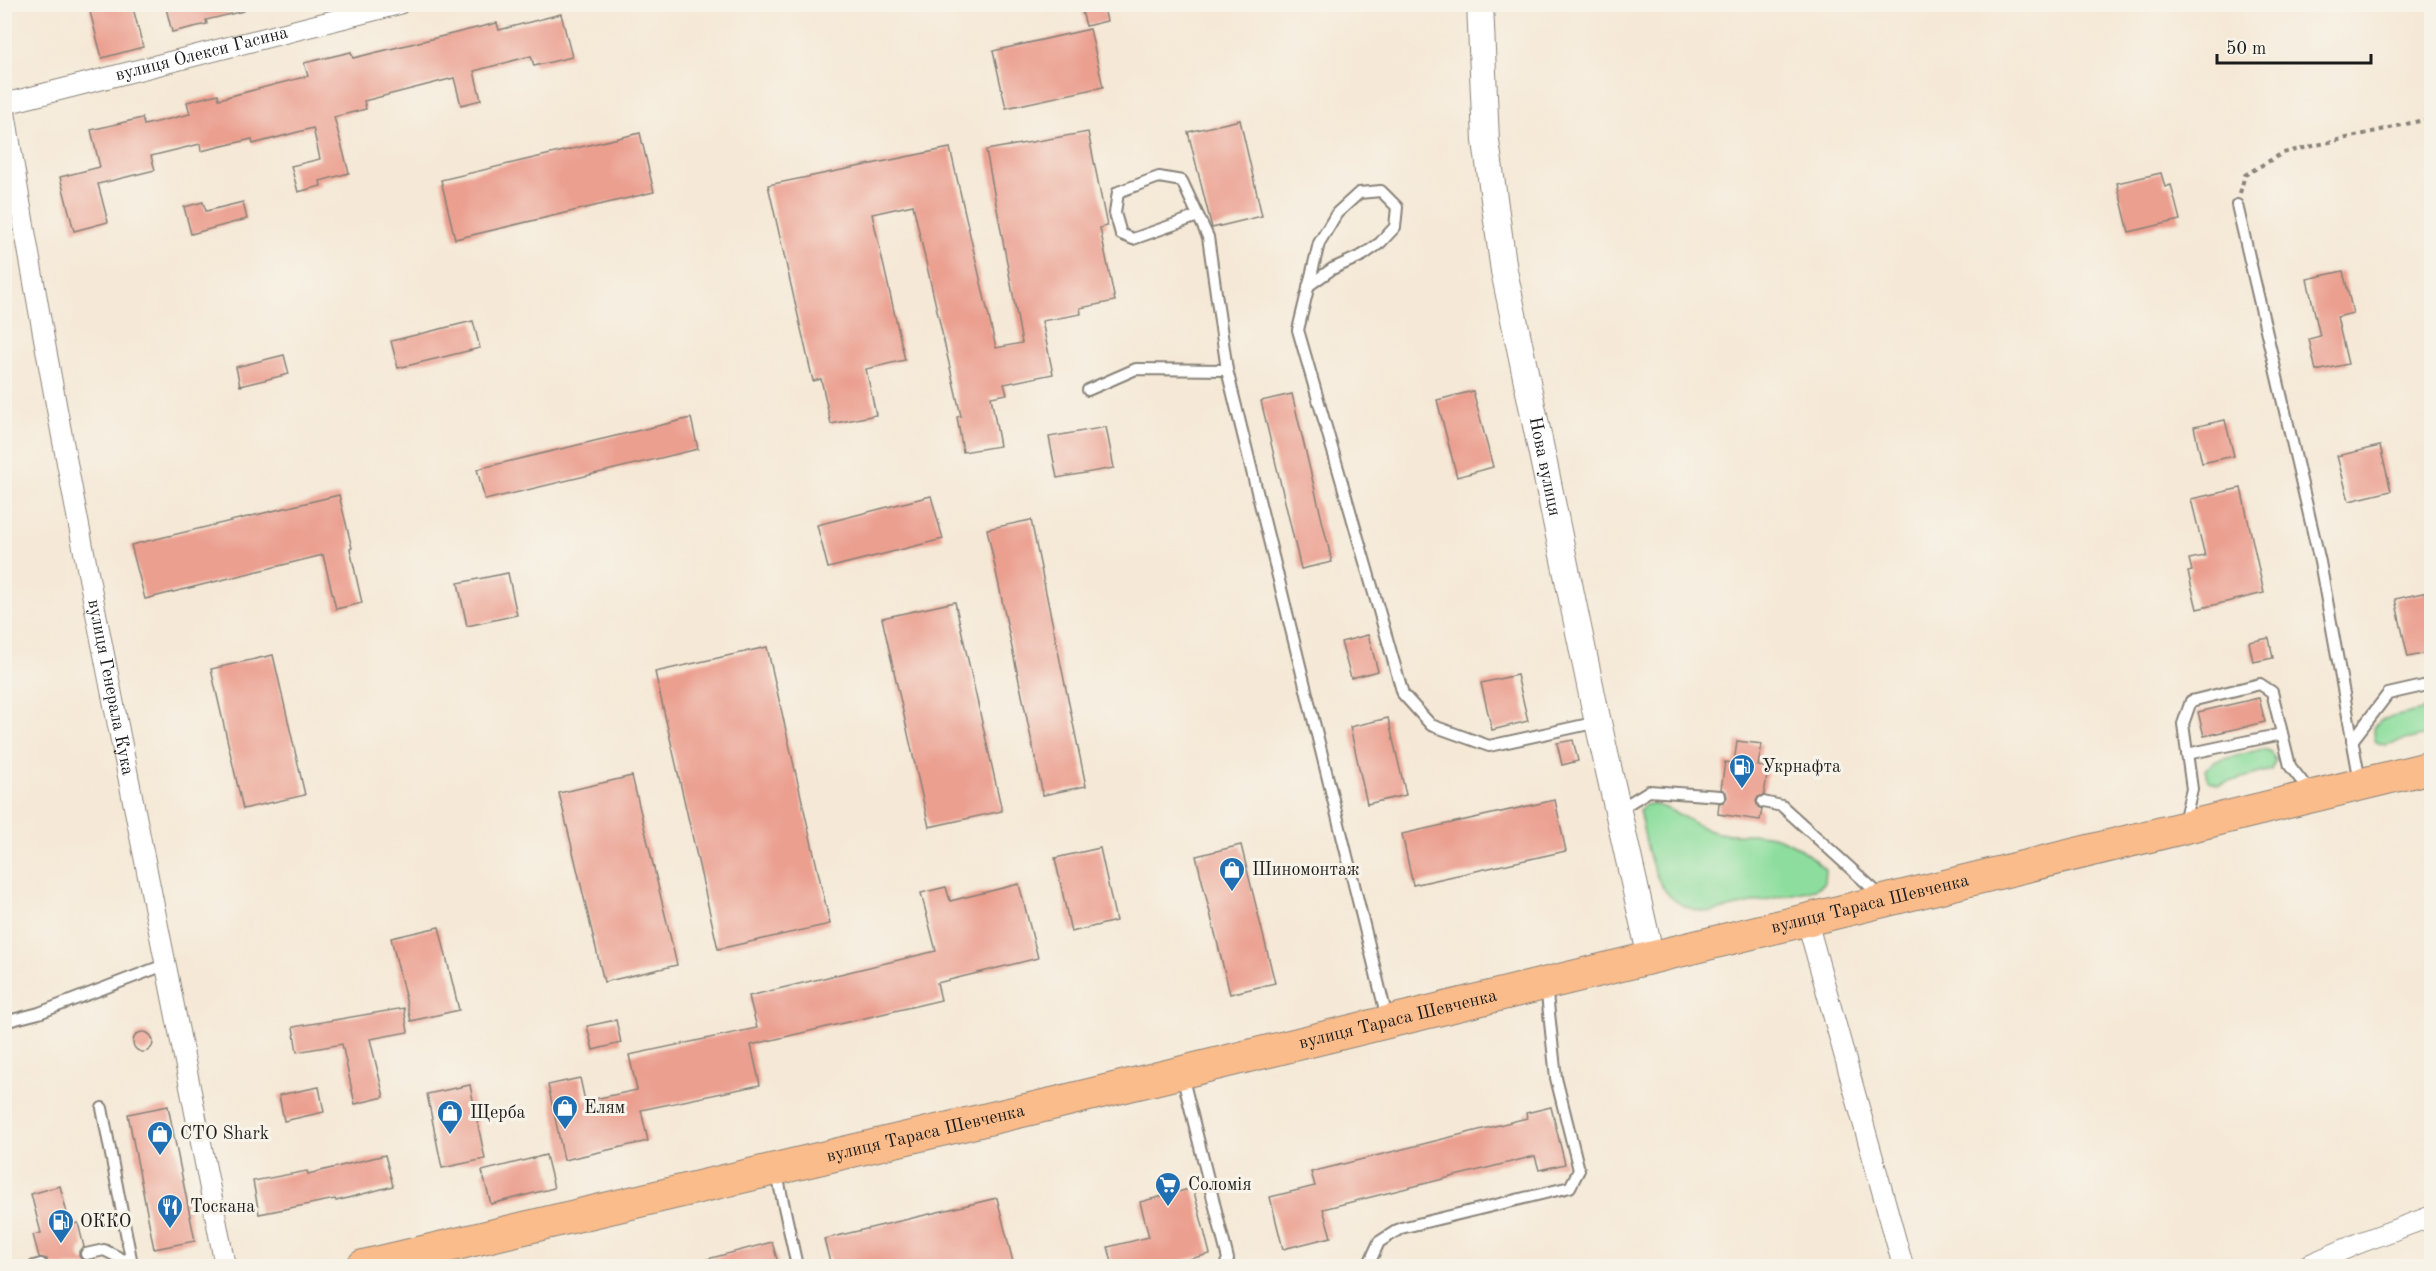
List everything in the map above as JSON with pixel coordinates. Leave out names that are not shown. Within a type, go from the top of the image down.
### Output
[{"type":"main road","name":"вулиця Тараса Шевченка","points":[[363,1266],[437,1258],[776,1170],[1887,902],[2432,767]]},
{"type":"street","name":"вулиця Олекси Гасина","points":[[4,105],[399,4]]},
{"type":"street","name":"Нова вулиця","points":[[1480,4],[1486,141],[1504,271],[1598,722],[1651,958]]},
{"type":"street","name":"вулиця Генерала Кука","points":[[4,105],[9,160],[89,587],[167,964],[225,1266]]},
{"type":"street","points":[[1807,921],[1903,1266]]},
{"type":"street","points":[[2306,1266],[2359,1243],[2432,1216]]},
{"type":"lane","points":[[1198,216],[1133,239],[1121,234],[1115,213],[1119,192],[1159,177],[1182,181],[1208,237],[1227,370],[1388,1022]]},
{"type":"lane","points":[[1308,286],[1332,269],[1363,255],[1395,228],[1397,207],[1381,191],[1359,193],[1337,213],[1319,243],[1308,286],[1298,330],[1403,694],[1431,725],[1489,746],[1598,722]]},
{"type":"lane","points":[[2237,205],[2320,562],[2360,785]]},
{"type":"lane","points":[[1088,390],[1136,369],[1227,370]]},
{"type":"lane","points":[[2183,829],[2192,789],[2183,724],[2191,701],[2260,684],[2272,692],[2290,766],[2314,796]]},
{"type":"lane","points":[[2352,741],[2388,694],[2432,684]]},
{"type":"lane","points":[[2187,754],[2282,734]]},
{"type":"lane","points":[[1618,810],[1649,791],[1720,796]]},
{"type":"lane","points":[[1763,802],[1782,806],[1887,902]]},
{"type":"lane","points":[[4,1022],[39,1012],[167,964]]},
{"type":"lane","points":[[1368,1266],[1379,1242],[1401,1228],[1570,1187],[1579,1170],[1556,1078],[1546,984]]},
{"type":"lane","points":[[1181,1072],[1228,1259],[1225,1266]]},
{"type":"lane","points":[[102,1108],[134,1265]]},
{"type":"lane","points":[[776,1170],[797,1266]]},
{"type":"lane","points":[[86,1254],[104,1250],[134,1265]]},
{"type":"path","points":[[2237,205],[2245,175],[2283,153],[2432,118]]},
{"type":"green space","points":[[2431,708],[2431,734],[2385,745],[2376,742],[2373,728],[2380,720]]},
{"type":"green space","points":[[2262,749],[2270,751],[2275,761],[2271,770],[2218,785],[2209,781],[2206,770],[2213,762]]},
{"type":"green space","points":[[1652,804],[1668,809],[1716,833],[1766,835],[1785,840],[1802,850],[1825,869],[1824,884],[1815,889],[1711,912],[1691,909],[1676,902],[1665,891],[1651,862],[1639,810],[1645,805]]},
{"type":"building","points":[[102,4],[132,4],[143,47],[102,58],[89,8]]},
{"type":"building","points":[[165,4],[243,4],[244,11],[206,20],[207,24],[172,32]]},
{"type":"building","points":[[1080,4],[1103,4],[1107,21],[1086,26]]},
{"type":"building","points":[[561,14],[572,57],[534,66],[531,56],[474,71],[481,100],[461,105],[454,78],[364,101],[366,109],[334,117],[349,173],[320,181],[321,186],[298,192],[291,166],[320,159],[313,128],[253,144],[252,139],[201,151],[200,144],[151,156],[155,170],[98,184],[108,222],[74,231],[60,177],[100,167],[91,130],[142,118],[144,125],[190,114],[187,102],[218,94],[219,99],[308,76],[304,63],[351,52],[353,58],[497,23],[499,30]]},
{"type":"building","points":[[1090,29],[1103,87],[1006,108],[993,51]]},
{"type":"building","points":[[1240,120],[1262,216],[1212,228],[1188,132]]},
{"type":"building","points":[[1088,132],[1107,226],[1100,228],[1115,301],[1080,308],[1081,314],[1042,321],[1053,374],[1004,384],[1007,394],[991,397],[1000,446],[963,452],[957,417],[961,416],[913,205],[872,214],[905,360],[866,369],[876,415],[831,424],[821,379],[813,381],[768,185],[950,148],[996,348],[1022,343],[986,150]]},
{"type":"building","points":[[640,133],[654,192],[455,239],[441,180]]},
{"type":"building","points":[[2161,173],[2165,187],[2171,185],[2180,220],[2129,232],[2117,183]]},
{"type":"building","points":[[203,202],[206,211],[243,202],[247,219],[191,234],[184,207]]},
{"type":"building","points":[[2343,271],[2353,313],[2337,317],[2348,364],[2316,371],[2309,339],[2320,336],[2307,279]]},
{"type":"building","points":[[473,321],[480,348],[398,368],[391,341]]},
{"type":"building","points":[[284,355],[289,374],[240,386],[236,367]]},
{"type":"building","points":[[1473,391],[1493,467],[1457,477],[1437,400]]},
{"type":"building","points":[[1292,394],[1332,562],[1301,569],[1261,401]]},
{"type":"building","points":[[691,418],[698,449],[485,500],[477,469]]},
{"type":"building","points":[[2225,420],[2234,456],[2202,463],[2194,427]]},
{"type":"building","points":[[1106,427],[1114,468],[1057,478],[1049,437]]},
{"type":"building","points":[[2380,446],[2391,491],[2349,501],[2337,456]]},
{"type":"building","points":[[2241,488],[2264,593],[2197,609],[2188,572],[2192,571],[2189,559],[2205,556],[2191,499]]},
{"type":"building","points":[[339,495],[362,603],[336,609],[323,555],[145,599],[131,545]]},
{"type":"building","points":[[931,496],[943,539],[828,568],[817,525]]},
{"type":"building","points":[[1031,520],[1086,786],[1043,795],[987,529]]},
{"type":"building","points":[[508,573],[517,615],[467,626],[458,583]]},
{"type":"building","points":[[2432,591],[2432,652],[2408,657],[2395,599]]},
{"type":"building","points":[[955,602],[1002,811],[929,827],[882,618]]},
{"type":"building","points":[[1368,635],[1378,671],[1351,678],[1341,642]]},
{"type":"building","points":[[2269,638],[2273,658],[2253,662],[2249,642]]},
{"type":"building","points":[[767,647],[830,924],[718,949],[655,672]]},
{"type":"building","points":[[273,655],[305,795],[243,809],[211,669]]},
{"type":"building","points":[[1517,675],[1528,721],[1492,730],[1481,683]]},
{"type":"building","points":[[2259,698],[2265,722],[2204,736],[2198,712]]},
{"type":"building","points":[[1388,718],[1406,795],[1367,804],[1350,727]]},
{"type":"building","points":[[1573,740],[1578,761],[1562,765],[1557,743]]},
{"type":"building","points":[[1737,741],[1762,744],[1758,766],[1768,768],[1764,795],[1758,797],[1756,801],[1758,807],[1762,809],[1760,820],[1718,814],[1719,803],[1724,802],[1727,797],[1726,792],[1721,789],[1725,762],[1734,763]]},
{"type":"building","points":[[632,776],[677,965],[604,982],[559,793]]},
{"type":"building","points":[[1555,800],[1566,851],[1413,885],[1402,834]]},
{"type":"building","points":[[1241,845],[1275,983],[1230,994],[1196,856]]},
{"type":"building","points":[[1100,848],[1116,921],[1071,932],[1055,858]]},
{"type":"building","points":[[1019,884],[1038,958],[937,983],[941,1000],[751,1045],[760,1085],[641,1110],[648,1141],[564,1160],[548,1085],[580,1078],[585,1101],[637,1090],[629,1055],[757,1028],[749,996],[936,951],[921,893],[946,887],[950,901]]},
{"type":"building","points":[[439,927],[459,1010],[411,1021],[391,938]]},
{"type":"building","points":[[404,1008],[408,1032],[370,1039],[384,1097],[355,1104],[342,1044],[297,1052],[293,1027]]},
{"type":"building","points":[[616,1020],[621,1043],[593,1050],[587,1026]]},
{"type":"building","points":[[143,1032],[150,1035],[153,1042],[150,1049],[143,1052],[136,1049],[133,1042],[136,1035]]},
{"type":"building","points":[[470,1085],[485,1159],[442,1168],[427,1094]]},
{"type":"building","points":[[319,1087],[324,1112],[284,1121],[279,1095]]},
{"type":"building","points":[[168,1106],[195,1241],[154,1249],[128,1114]]},
{"type":"building","points":[[1551,1107],[1565,1164],[1539,1170],[1535,1156],[1323,1209],[1331,1237],[1283,1249],[1270,1197],[1315,1186],[1311,1172],[1527,1118],[1526,1113]]},
{"type":"building","points":[[385,1155],[393,1186],[336,1201],[335,1199],[259,1214],[253,1181],[307,1171],[308,1174]]},
{"type":"building","points":[[546,1155],[554,1188],[491,1204],[482,1171]]},
{"type":"building","points":[[60,1186],[70,1225],[78,1223],[84,1247],[79,1251],[79,1256],[83,1261],[88,1261],[90,1266],[48,1266],[47,1259],[39,1257],[33,1235],[41,1233],[31,1194]]},
{"type":"building","points":[[1193,1188],[1210,1254],[1160,1266],[1113,1266],[1108,1247],[1149,1237],[1140,1202]]},
{"type":"building","points":[[997,1198],[1014,1266],[831,1266],[824,1239]]},
{"type":"building","points":[[772,1242],[779,1266],[701,1266],[700,1261]]},
{"type":"place","name":"Укрнафта","points":[[1742,790]]},
{"type":"place","name":"Шиномонтаж","points":[[1232,893]]},
{"type":"place","name":"Елям","points":[[565,1131]]},
{"type":"place","name":"Щерба","points":[[450,1136]]},
{"type":"place","name":"СТО Shark","points":[[160,1157]]},
{"type":"place","name":"Соломiя","points":[[1168,1208]]},
{"type":"place","name":"Тоскана","points":[[170,1230]]},
{"type":"place","name":"ОККО","points":[[61,1245]]}]
